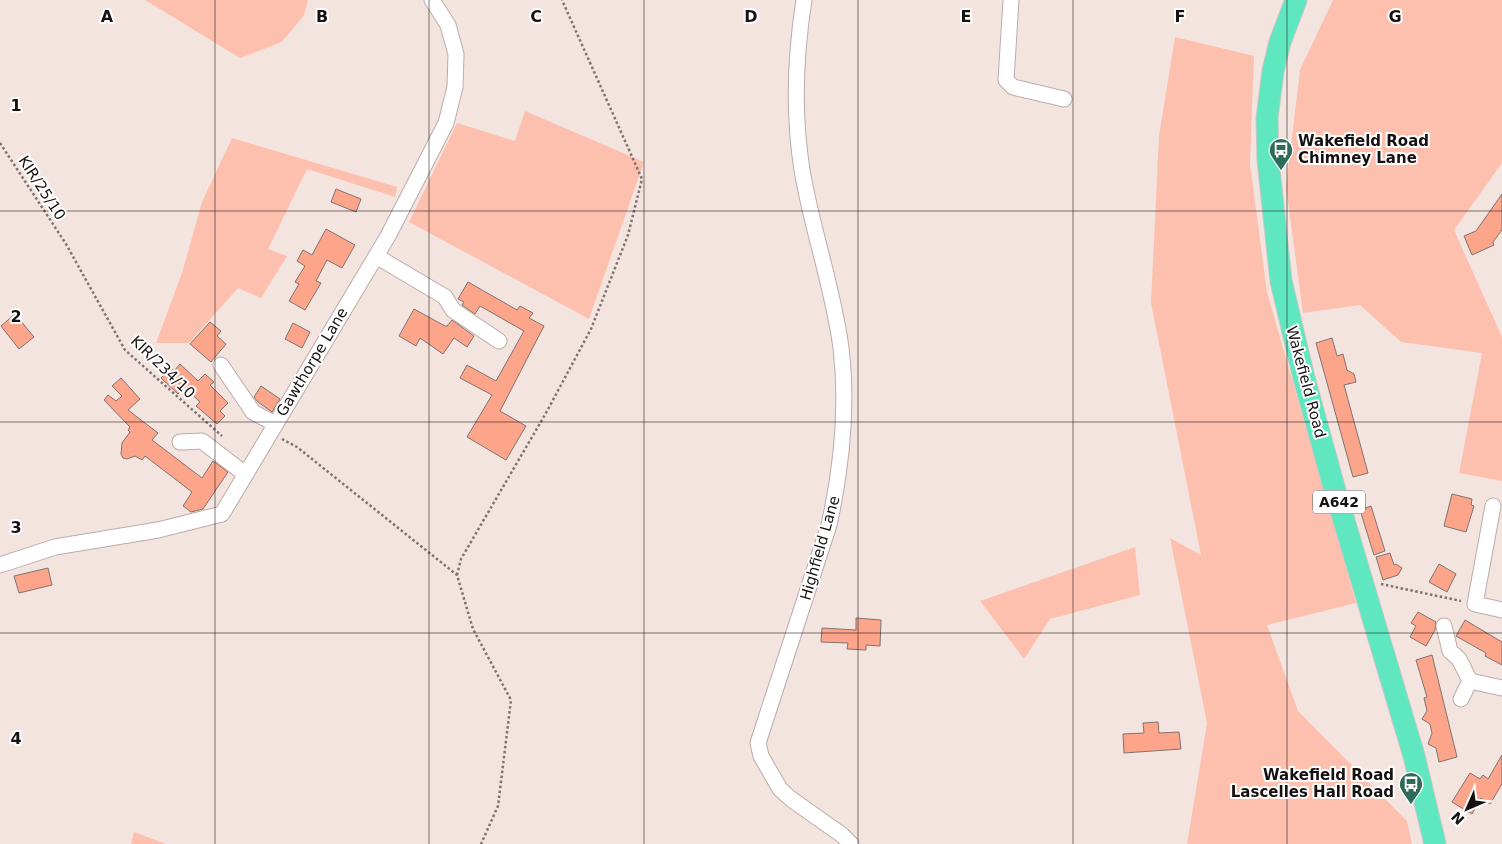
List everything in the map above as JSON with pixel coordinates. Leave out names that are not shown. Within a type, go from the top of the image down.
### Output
[{"type":"highway","name":"Wakefield Road","points":[[1296,0],[1280,42],[1273,71],[1268,118],[1268,160],[1281,281],[1304,378],[1414,756],[1435,844]]},
{"type":"highway","name":"Wakefield Road","points":[[1414,756],[1427,844]]},
{"type":"street","name":"Gawthorpe Lane","points":[[0,565],[56,547],[158,530],[222,514],[388,236],[446,123],[455,87],[456,54],[448,25],[432,0]]},
{"type":"street","name":"Highfield Lane","points":[[804,0],[796,72],[798,144],[808,199],[837,323],[843,377],[844,429],[836,491],[829,525],[758,743],[761,756],[780,788],[791,799],[842,835],[851,844]]},
{"type":"street","points":[[1011,0],[1006,80],[1013,87],[1064,99]]},
{"type":"street","points":[[376,256],[445,297],[453,310],[499,341]]},
{"type":"street","points":[[221,365],[253,412],[272,428]]},
{"type":"street","points":[[180,442],[202,441],[245,474]]},
{"type":"street","points":[[1493,506],[1475,604],[1502,610]]},
{"type":"street","points":[[1444,626],[1450,651],[1459,659],[1470,681]]},
{"type":"street","points":[[1470,681],[1502,688]]},
{"type":"street","points":[[1461,699],[1470,681]]},
{"type":"path","points":[[481,844],[498,806],[511,700],[473,629],[457,575],[461,559],[546,413],[591,330],[628,235],[642,179],[562,0]]},
{"type":"path","name":"KIR/25/10","points":[[0,143],[66,244]]},
{"type":"path","name":"KIR/234/10","points":[[66,244],[125,350],[222,436]]},
{"type":"path","points":[[272,428],[457,575]]},
{"type":"path","points":[[1362,581],[1475,604]]},
{"type":"shaded area","points":[[145,0],[308,0],[304,15],[282,42],[240,58]]},
{"type":"shaded area","points":[[1333,0],[1502,0],[1502,163],[1454,230],[1502,337],[1502,481],[1459,473],[1482,353],[1401,342],[1360,305],[1303,313],[1286,187],[1300,70]]},
{"type":"shaded area","points":[[1175,37],[1254,56],[1250,164],[1267,292],[1356,603],[1267,625],[1298,711],[1407,821],[1412,844],[1187,844],[1207,723],[1170,538],[1201,555],[1151,303],[1159,136]]},
{"type":"shaded area","points":[[525,111],[644,162],[589,319],[409,222],[457,123],[515,141]]},
{"type":"shaded area","points":[[232,138],[397,187],[395,197],[307,169],[268,249],[287,256],[261,298],[238,288],[189,343],[156,343],[182,273],[202,202]]},
{"type":"shaded area","points":[[1135,547],[1140,595],[1050,619],[1024,659],[980,601]]},
{"type":"shaded area","points":[[134,832],[166,844],[131,844]]},
{"type":"building","points":[[336,189],[361,199],[356,212],[331,202]]},
{"type":"building","points":[[1502,194],[1502,230],[1493,242],[1494,245],[1472,255],[1464,236],[1476,231]]},
{"type":"building","points":[[326,229],[355,245],[342,268],[327,260],[316,281],[321,283],[305,310],[289,301],[299,284],[295,282],[305,266],[297,261],[303,250],[312,255]]},
{"type":"building","points":[[468,282],[517,310],[520,306],[533,313],[529,318],[544,326],[500,411],[526,426],[506,460],[467,437],[492,395],[460,378],[467,365],[496,381],[524,331],[480,306],[475,314],[462,305],[464,302],[458,299]]},
{"type":"building","points":[[414,309],[445,326],[452,320],[474,336],[467,347],[454,338],[443,354],[420,338],[416,346],[399,336]]},
{"type":"building","points":[[15,314],[34,337],[19,349],[1,326]]},
{"type":"building","points":[[210,322],[221,331],[217,336],[226,344],[211,362],[190,344]]},
{"type":"building","points":[[293,323],[310,332],[302,348],[285,339]]},
{"type":"building","points":[[1332,338],[1337,356],[1343,354],[1347,370],[1354,374],[1356,382],[1344,385],[1368,473],[1353,477],[1316,343]]},
{"type":"building","points":[[180,364],[198,381],[205,374],[214,382],[210,385],[228,403],[220,411],[225,416],[217,424],[196,406],[200,402],[184,387],[178,394],[161,378],[171,368],[174,371]]},
{"type":"building","points":[[121,378],[140,399],[128,410],[158,433],[152,440],[202,478],[213,461],[228,472],[203,509],[191,512],[183,506],[192,492],[145,456],[142,460],[135,456],[127,459],[123,458],[121,454],[122,443],[130,432],[128,430],[130,427],[104,400],[108,395],[116,401],[122,396],[112,386]]},
{"type":"building","points":[[261,386],[280,399],[272,412],[254,397]]},
{"type":"building","points":[[1452,494],[1472,499],[1471,505],[1474,506],[1466,532],[1444,526]]},
{"type":"building","points":[[1371,506],[1385,551],[1374,555],[1360,510]]},
{"type":"building","points":[[1390,553],[1394,565],[1396,564],[1402,568],[1398,575],[1383,580],[1376,557]]},
{"type":"building","points":[[1439,564],[1456,574],[1447,592],[1429,582]]},
{"type":"building","points":[[48,568],[52,585],[19,593],[14,576]]},
{"type":"building","points":[[1418,612],[1436,622],[1435,630],[1426,646],[1410,637],[1416,626],[1411,623]]},
{"type":"building","points":[[856,618],[881,620],[880,646],[866,645],[866,650],[847,649],[848,643],[821,642],[822,628],[856,630]]},
{"type":"building","points":[[1465,620],[1502,642],[1502,665],[1485,656],[1486,653],[1456,636]]},
{"type":"building","points":[[1432,655],[1457,757],[1439,762],[1436,748],[1428,744],[1432,733],[1430,724],[1422,719],[1427,711],[1424,698],[1427,697],[1416,660]]},
{"type":"building","points":[[1158,722],[1159,733],[1179,732],[1181,749],[1124,753],[1123,734],[1144,733],[1143,723]]},
{"type":"building","points":[[1502,755],[1502,784],[1490,804],[1481,798],[1472,814],[1452,802],[1470,773],[1480,779],[1483,775],[1488,779]]},
{"type":"place","name":"Wakefield Road Chimney Lane","points":[[1281,171]]},
{"type":"place","name":"Wakefield Road Lascelles Hall Road","points":[[1411,805]]}]
